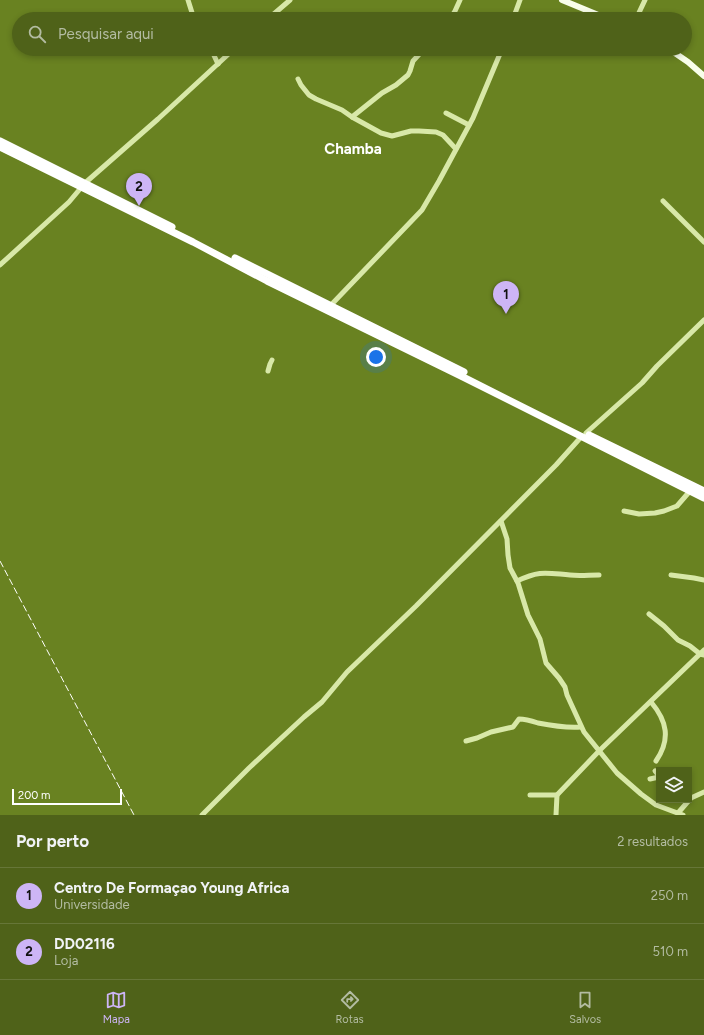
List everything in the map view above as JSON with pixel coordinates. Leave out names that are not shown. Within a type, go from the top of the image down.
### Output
[{"type":"highway","points":[[0,140],[267,281],[584,435],[704,491]]},
{"type":"highway","points":[[0,147],[83,185],[331,305],[704,498]]},
{"type":"main road","points":[[562,0],[591,12]]},
{"type":"main road","points":[[679,56],[704,76]]},
{"type":"street","points":[[188,0],[192,12]]},
{"type":"street","points":[[276,12],[290,0]]},
{"type":"street","points":[[454,12],[460,0]]},
{"type":"street","points":[[516,12],[520,0]]},
{"type":"street","points":[[639,12],[645,0]]},
{"type":"street","points":[[214,56],[218,64]]},
{"type":"street","points":[[0,265],[70,202],[83,185],[227,56]]},
{"type":"street","points":[[352,117],[408,75],[414,61],[418,56]]},
{"type":"street","points":[[331,305],[422,210],[476,112],[499,56]]},
{"type":"street","points":[[298,79],[309,95],[324,104],[342,110],[376,131],[392,136],[411,131],[436,132],[443,135],[456,148]]},
{"type":"street","points":[[446,112],[469,125]]},
{"type":"street","points":[[663,202],[704,241]]},
{"type":"street","points":[[204,814],[249,768],[322,702],[347,672],[501,521],[584,435],[642,383],[704,320]]},
{"type":"street","points":[[268,371],[272,360]]},
{"type":"street","points":[[624,511],[639,514],[664,511],[677,506],[690,491]]},
{"type":"street","points":[[501,521],[507,539],[510,568],[517,580],[528,616],[540,639],[546,663],[565,687],[567,695],[584,732],[617,772],[641,794],[656,805],[680,814],[686,803]]},
{"type":"street","points":[[517,580],[542,573],[572,576],[599,575]]},
{"type":"street","points":[[672,575],[704,580]]},
{"type":"street","points":[[556,815],[557,795],[600,750],[703,653],[678,640],[649,614]]},
{"type":"street","points":[[651,702],[661,715],[665,726],[664,744],[661,754],[656,762]]},
{"type":"street","points":[[466,741],[491,732],[513,727],[519,719],[526,719],[564,728],[581,727]]},
{"type":"street","points":[[650,779],[656,777]]},
{"type":"street","points":[[692,798],[704,792]]},
{"type":"street","points":[[530,795],[557,795]]},
{"type":"railway","points":[[0,561],[134,815]]},
{"type":"place","name":"DD02116","points":[[139,206]]},
{"type":"place","name":"Centro De Formaçao Young Africa","points":[[506,314]]},
{"type":"district","name":"Chamba","points":[[353,149]]}]
